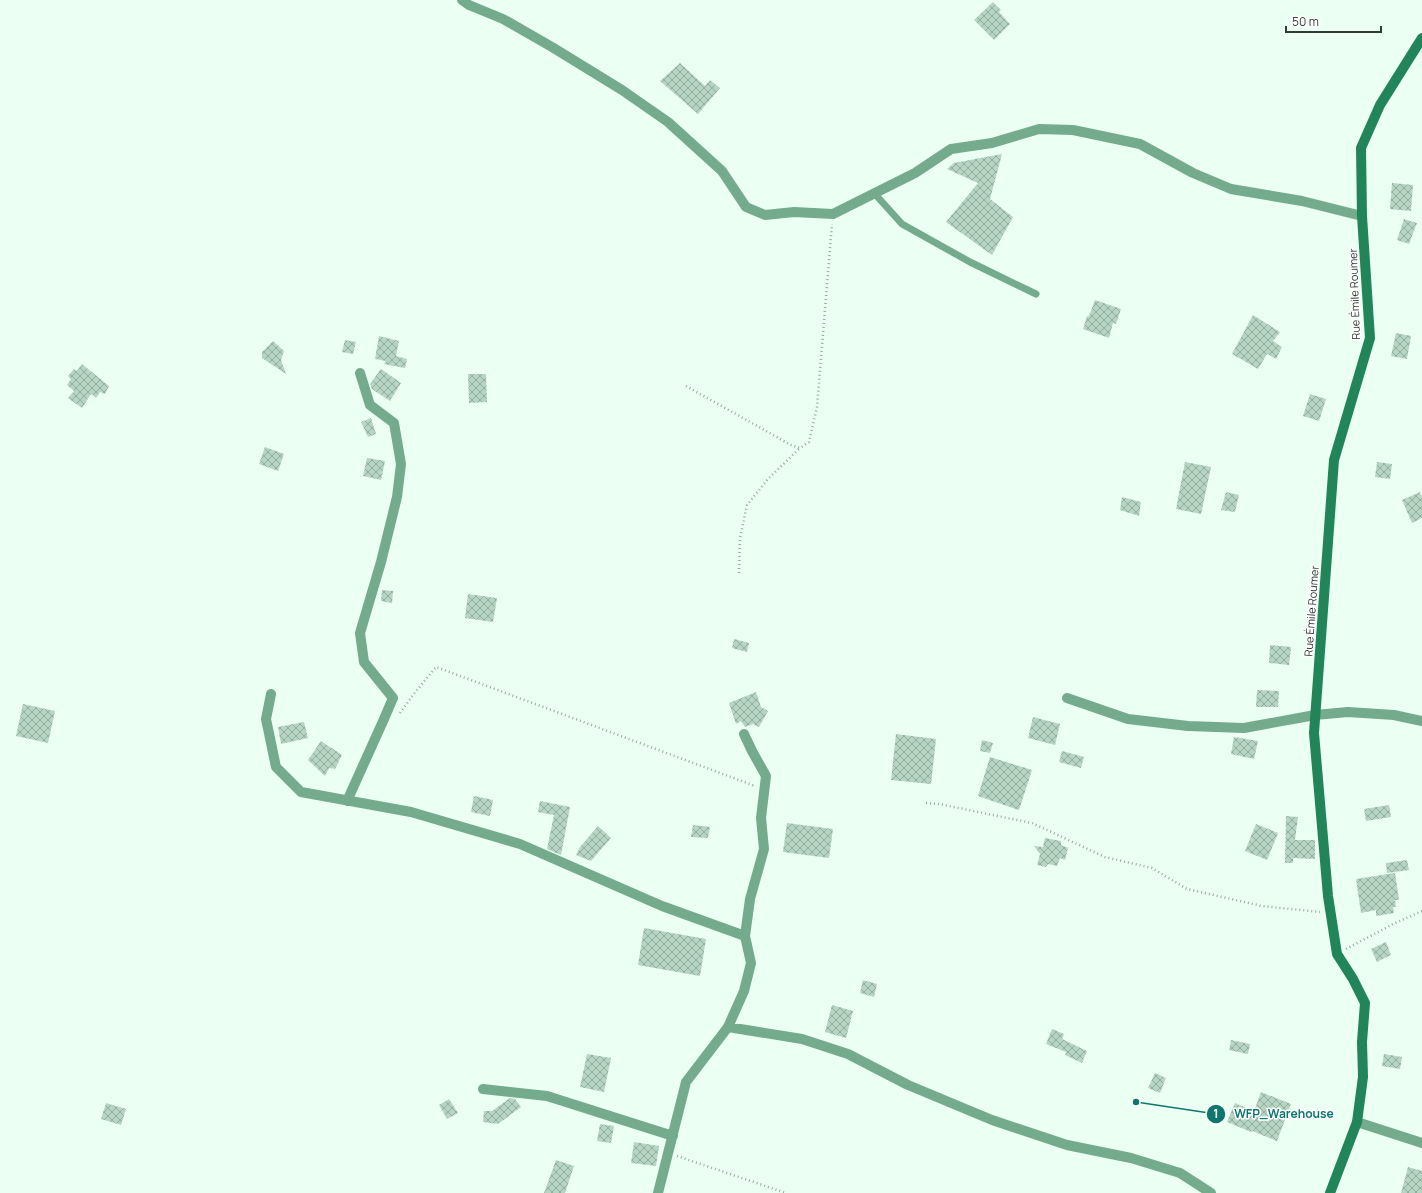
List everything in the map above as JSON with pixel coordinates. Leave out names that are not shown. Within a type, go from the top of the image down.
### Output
[{"type":"street","points":[[462,0],[503,19],[552,47],[622,90],[668,122],[722,171],[746,207],[765,215],[794,212],[833,214],[915,173],[951,149],[992,143],[1039,129],[1073,130],[1140,144],[1193,173],[1231,189],[1302,201],[1362,216]]},
{"type":"street","name":"Rue Émile Roumer","points":[[1330,1193],[1357,1122],[1363,1077],[1362,1042],[1364,1003],[1353,979],[1337,954],[1328,896],[1314,733],[1334,460],[1370,338],[1362,216],[1361,148],[1380,105],[1422,38]]},
{"type":"street","points":[[346,800],[393,698],[364,662],[360,633],[381,562],[397,497],[401,464],[394,423],[370,405],[360,373]]},
{"type":"street","points":[[271,694],[266,718],[276,767],[301,792],[411,812],[520,844],[662,906],[745,936]]},
{"type":"street","points":[[1067,698],[1128,719],[1188,726],[1244,728],[1315,715],[1348,712],[1394,715],[1422,721]]},
{"type":"street","points":[[658,1193],[686,1082],[728,1027],[744,991],[751,963],[745,936],[750,899],[764,849],[761,818],[766,776],[744,734]]},
{"type":"street","points":[[728,1027],[802,1039],[848,1054],[908,1085],[992,1120],[1067,1145],[1131,1158],[1180,1173],[1211,1193]]},
{"type":"street","points":[[483,1089],[547,1096],[673,1136]]},
{"type":"street","points":[[1357,1122],[1422,1144]]},
{"type":"lane","points":[[874,193],[902,224],[970,262],[1036,294]]},
{"type":"path","points":[[739,573],[740,538],[747,505],[768,479],[800,448],[809,442],[817,407],[833,214]]},
{"type":"path","points":[[686,386],[791,445],[800,448]]},
{"type":"path","points":[[384,719],[398,716],[413,694],[436,667],[765,789]]},
{"type":"path","points":[[926,803],[939,804],[1032,823],[1105,857],[1152,868],[1187,889],[1262,906],[1330,914]]},
{"type":"path","points":[[1337,954],[1393,924],[1422,911]]},
{"type":"path","points":[[669,1153],[786,1193]]},
{"type":"building","points":[[993,2],[1001,10],[999,12],[1010,24],[994,40],[974,20]]},
{"type":"building","points":[[680,63],[705,86],[710,80],[720,88],[698,114],[660,81]]},
{"type":"building","points":[[1002,154],[990,199],[1013,217],[992,255],[946,222],[978,183],[947,169],[954,163]]},
{"type":"building","points":[[1392,183],[1413,185],[1411,211],[1390,209]]},
{"type":"building","points":[[1404,219],[1417,223],[1409,244],[1397,240]]},
{"type":"building","points":[[1095,300],[1121,309],[1116,324],[1113,323],[1109,338],[1083,329],[1087,316],[1089,316]]},
{"type":"building","points":[[1253,315],[1280,332],[1273,341],[1282,347],[1276,359],[1267,354],[1258,369],[1232,354]]},
{"type":"building","points":[[1396,333],[1411,336],[1407,359],[1391,356]]},
{"type":"building","points":[[379,336],[399,341],[396,356],[407,359],[405,368],[384,364],[386,361],[375,359]]},
{"type":"building","points":[[345,340],[356,342],[353,354],[342,352]]},
{"type":"building","points":[[273,341],[284,351],[281,360],[286,374],[262,358],[262,352]]},
{"type":"building","points":[[82,364],[109,386],[105,394],[100,392],[96,398],[91,394],[82,408],[68,398],[74,391],[67,385],[71,379],[68,376],[74,369],[77,371]]},
{"type":"building","points":[[381,369],[401,383],[390,401],[372,389],[370,384]]},
{"type":"building","points":[[468,374],[486,374],[487,402],[469,403]]},
{"type":"building","points":[[1310,394],[1326,399],[1319,421],[1303,416]]},
{"type":"building","points":[[371,418],[376,434],[368,437],[361,422]]},
{"type":"building","points":[[265,447],[284,454],[278,471],[259,464]]},
{"type":"building","points":[[367,458],[385,461],[381,480],[363,476]]},
{"type":"building","points":[[1185,462],[1211,467],[1201,514],[1176,509]]},
{"type":"building","points":[[1377,462],[1392,464],[1390,479],[1375,477]]},
{"type":"building","points":[[1226,492],[1239,495],[1235,512],[1221,510]]},
{"type":"building","points":[[1420,492],[1422,498],[1422,518],[1412,523],[1402,500]]},
{"type":"building","points":[[1122,497],[1141,502],[1139,516],[1120,510]]},
{"type":"building","points":[[382,590],[393,591],[392,603],[381,601]]},
{"type":"building","points":[[468,594],[497,598],[493,622],[465,618]]},
{"type":"building","points":[[734,639],[749,643],[747,652],[732,648]]},
{"type":"building","points":[[1270,645],[1291,647],[1289,665],[1269,663]]},
{"type":"building","points":[[1257,690],[1279,691],[1278,707],[1256,707]]},
{"type":"building","points":[[756,692],[761,707],[768,711],[759,727],[753,724],[745,727],[741,721],[736,724],[729,703]]},
{"type":"building","points":[[23,704],[55,711],[48,743],[16,736]]},
{"type":"building","points":[[1033,717],[1060,724],[1055,745],[1028,738]]},
{"type":"building","points":[[304,722],[308,738],[281,744],[278,727]]},
{"type":"building","points":[[896,734],[936,739],[931,784],[891,780]]},
{"type":"building","points":[[1234,737],[1258,741],[1254,759],[1231,754]]},
{"type":"building","points":[[982,740],[993,743],[990,753],[980,751]]},
{"type":"building","points":[[321,741],[342,755],[335,769],[329,768],[325,776],[308,760]]},
{"type":"building","points":[[1062,751],[1084,757],[1081,768],[1059,762]]},
{"type":"building","points":[[990,757],[1032,770],[1019,810],[978,796]]},
{"type":"building","points":[[474,796],[493,800],[490,816],[471,812]]},
{"type":"building","points":[[540,801],[570,807],[561,855],[547,849],[554,815],[538,812]]},
{"type":"building","points":[[1389,805],[1391,817],[1366,821],[1364,809]]},
{"type":"building","points":[[1286,816],[1298,817],[1295,840],[1315,840],[1315,859],[1293,858],[1293,863],[1285,863]]},
{"type":"building","points":[[787,823],[833,829],[829,858],[783,852]]},
{"type":"building","points":[[1256,824],[1278,833],[1267,860],[1245,851]]},
{"type":"building","points":[[693,825],[710,827],[708,838],[691,837]]},
{"type":"building","points":[[598,826],[611,838],[591,861],[576,855],[580,847]]},
{"type":"building","points":[[1045,838],[1061,841],[1061,845],[1068,848],[1065,860],[1060,858],[1057,866],[1048,864],[1046,867],[1037,865],[1040,854],[1034,846],[1043,847]]},
{"type":"building","points":[[1407,860],[1409,870],[1387,873],[1386,863]]},
{"type":"building","points":[[1395,873],[1399,900],[1395,900],[1396,907],[1393,907],[1394,913],[1376,916],[1376,910],[1361,913],[1356,879]]},
{"type":"building","points":[[644,928],[706,939],[700,976],[638,965]]},
{"type":"building","points":[[1386,942],[1391,955],[1377,962],[1371,949]]},
{"type":"building","points":[[863,980],[877,984],[874,997],[860,993]]},
{"type":"building","points":[[832,1005],[853,1011],[846,1038],[825,1032]]},
{"type":"building","points":[[1052,1029],[1064,1034],[1062,1039],[1087,1051],[1082,1063],[1065,1055],[1066,1052],[1046,1044]]},
{"type":"building","points":[[1231,1040],[1250,1044],[1248,1054],[1229,1050]]},
{"type":"building","points":[[587,1054],[611,1058],[604,1092],[580,1087]]},
{"type":"building","points":[[1384,1054],[1402,1057],[1400,1069],[1382,1066]]},
{"type":"building","points":[[1155,1073],[1166,1078],[1160,1093],[1148,1088]]},
{"type":"building","points":[[1261,1092],[1291,1104],[1277,1141],[1227,1122],[1235,1103],[1254,1111]]},
{"type":"building","points":[[510,1098],[515,1099],[521,1107],[498,1124],[483,1122],[484,1111],[492,1111]]},
{"type":"building","points":[[449,1099],[458,1113],[447,1119],[439,1105]]},
{"type":"building","points":[[106,1103],[126,1109],[121,1125],[101,1119]]},
{"type":"building","points":[[600,1124],[614,1126],[611,1143],[597,1141]]},
{"type":"building","points":[[634,1142],[659,1146],[656,1166],[631,1163]]},
{"type":"building","points":[[556,1160],[574,1166],[565,1193],[544,1193]]},
{"type":"building","points":[[1408,1167],[1422,1171],[1422,1193],[1401,1193]]},
{"type":"place","name":"WFP_Warehouse","points":[[1136,1102]]}]
